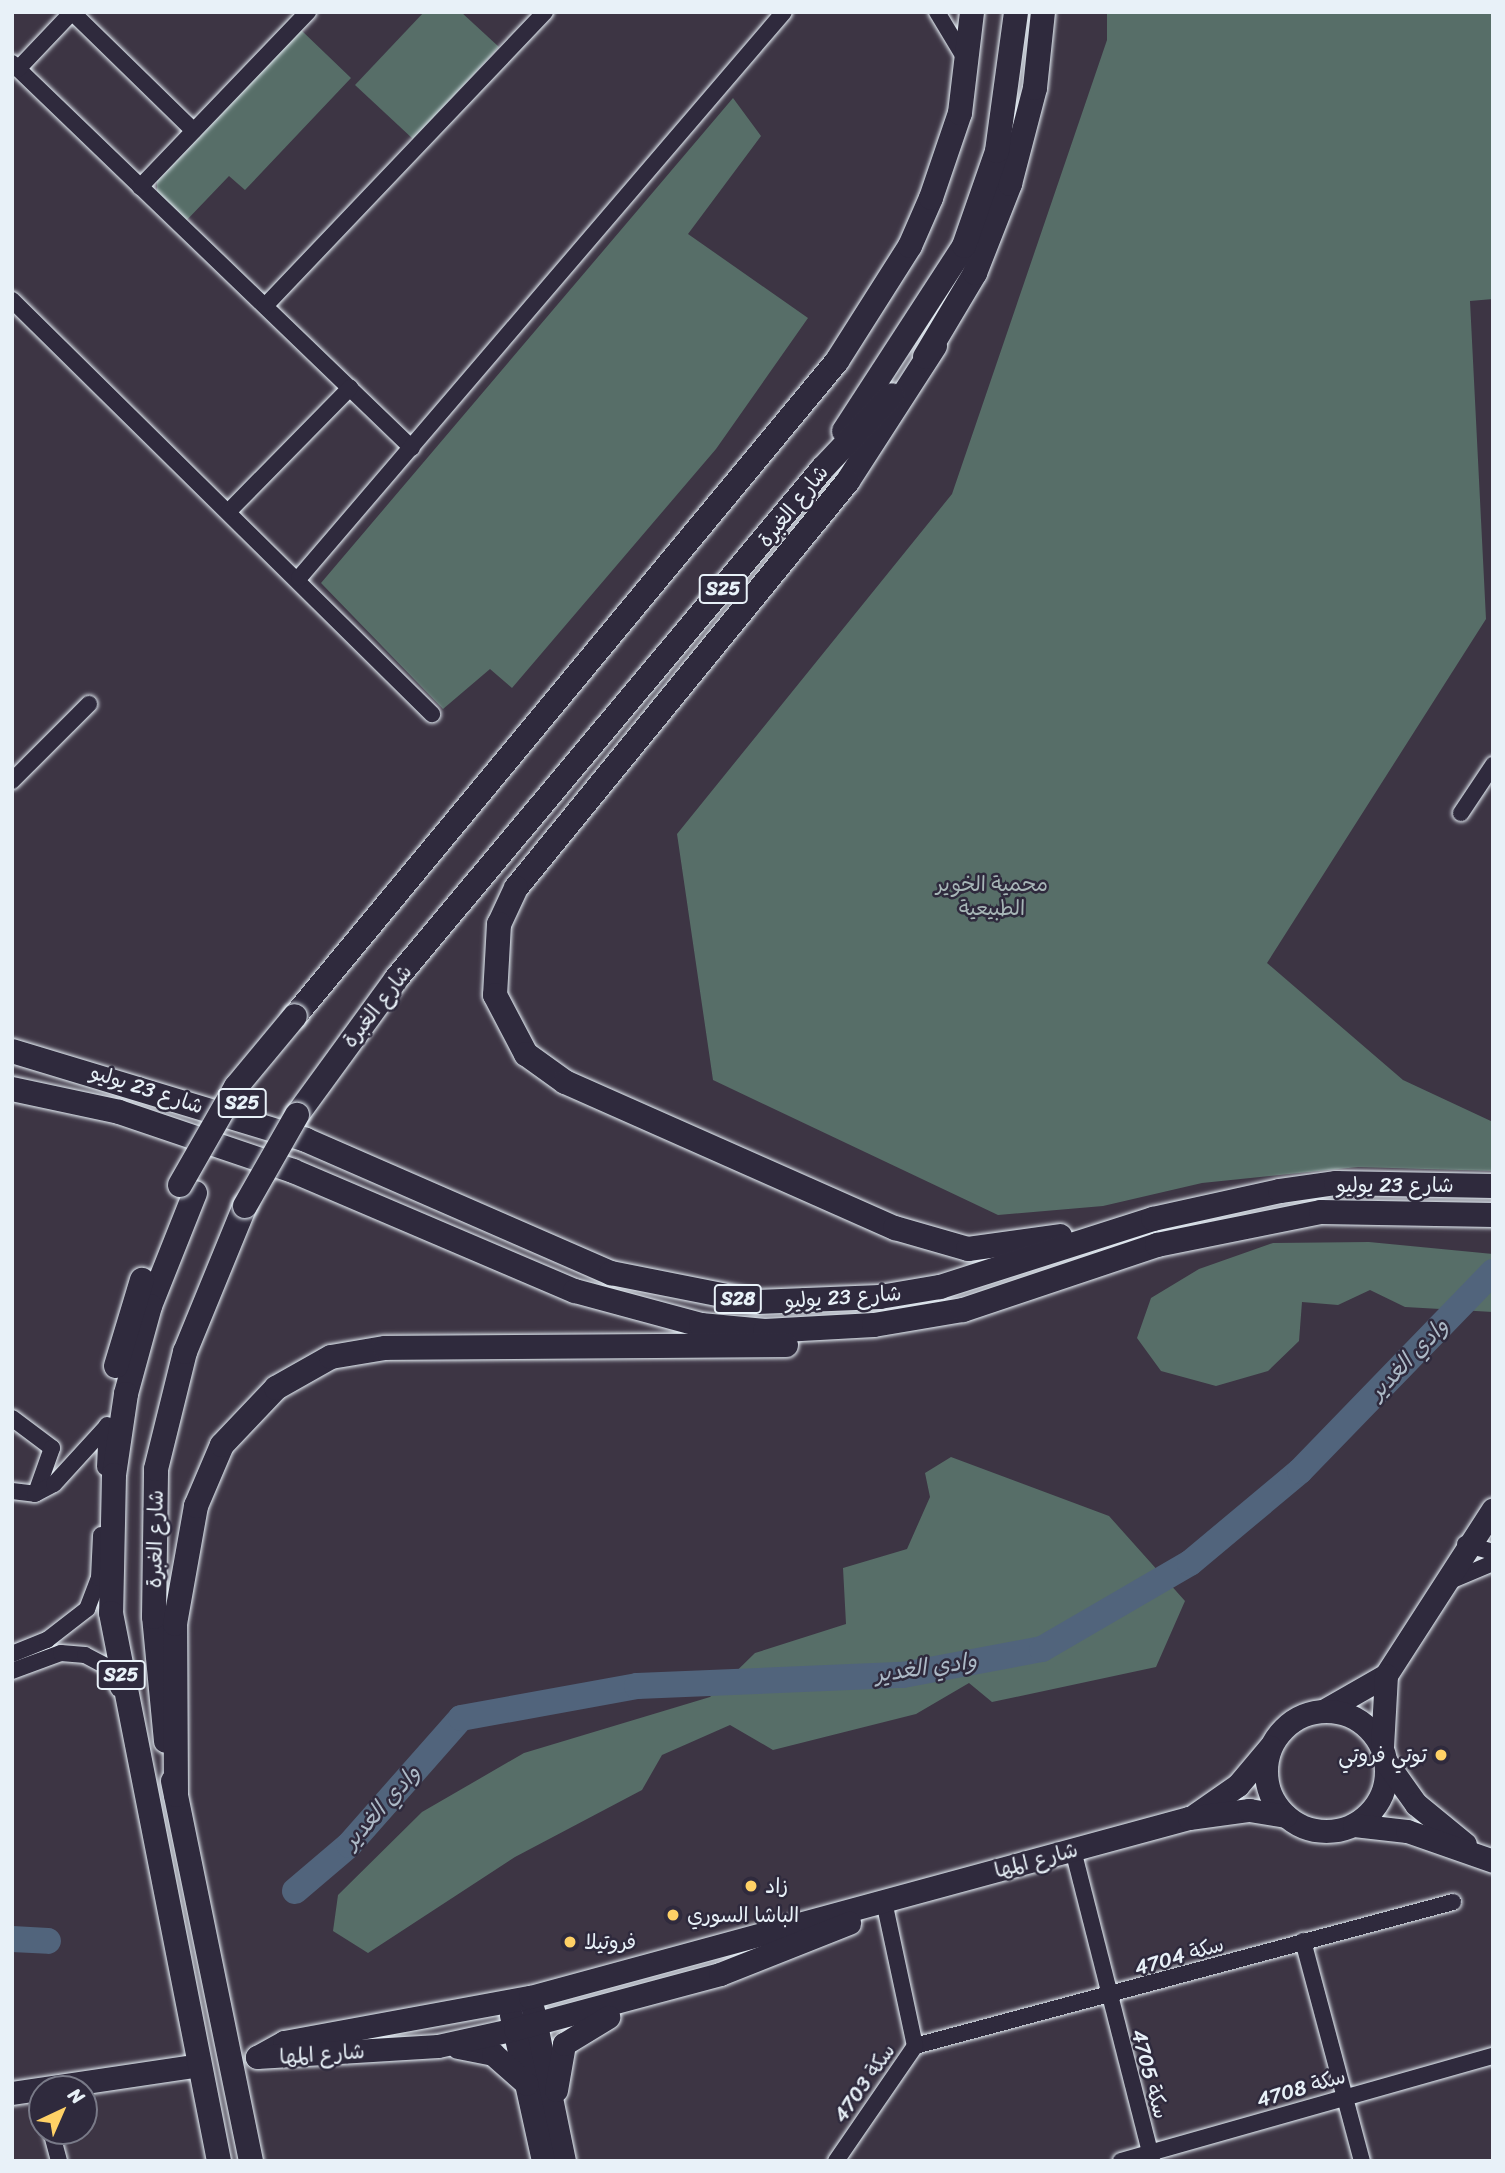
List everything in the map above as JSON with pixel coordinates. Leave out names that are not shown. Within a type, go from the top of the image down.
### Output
[{"type":"main road","name":"شارع الغبرة","points":[[219,2161],[127,1713],[111,1613],[114,1475],[126,1394],[187,1189],[295,1016],[837,361],[915,234],[947,154],[968,75],[972,12]]},
{"type":"main road","points":[[823,468],[964,246],[997,151],[1016,12]]},
{"type":"main road","name":"شارع الغبرة","points":[[251,2161],[176,1795],[155,1629],[156,1469],[185,1352],[245,1206],[297,1115],[396,979],[823,468],[935,346],[975,273],[1010,184],[1035,88],[1043,12]]},
{"type":"main road","points":[[935,346],[848,481],[516,888],[499,924],[495,995],[526,1054],[565,1082],[921,1239],[990,1249],[1153,1219]]},
{"type":"main road","name":"شارع 23 يوليو","points":[[12,1051],[306,1140],[611,1273],[746,1301],[880,1297],[940,1287],[1153,1219],[1336,1183],[1493,1186]]},
{"type":"main road","name":"شارع 23 يوليو","points":[[12,1088],[189,1134],[371,1202],[575,1291],[646,1313],[701,1325],[818,1330],[999,1300],[1157,1245],[1249,1224],[1321,1212],[1449,1211],[1493,1217]]},
{"type":"main road","points":[[107,1425],[130,1314],[187,1189]]},
{"type":"main road","points":[[176,1795],[175,1624],[196,1506],[234,1428],[302,1371],[331,1357],[385,1348],[821,1344],[958,1323],[999,1300]]},
{"type":"street","points":[[194,131],[72,12],[15,66],[412,447]]},
{"type":"street","points":[[140,187],[308,12]]},
{"type":"street","points":[[265,306],[545,12]]},
{"type":"street","points":[[299,578],[784,12]]},
{"type":"street","points":[[936,12],[954,33],[968,75]]},
{"type":"street","points":[[12,300],[299,578],[432,714]]},
{"type":"street","points":[[229,511],[350,388]]},
{"type":"street","points":[[12,781],[89,704]]},
{"type":"street","points":[[1461,813],[1493,765]]},
{"type":"street","points":[[12,1418],[52,1448],[35,1494]]},
{"type":"street","points":[[12,1491],[35,1494],[81,1461],[107,1425]]},
{"type":"street","points":[[12,1654],[77,1618],[95,1597],[99,1578],[107,1425]]},
{"type":"street","points":[[1484,1857],[1407,1831],[1354,1825],[1312,1830],[1286,1816],[1267,1784],[1270,1747],[1292,1720],[1325,1710],[1386,1675],[1465,1544],[1493,1509]]},
{"type":"street","points":[[1465,1544],[1493,1552]]},
{"type":"street","points":[[1442,1585],[1493,1563]]},
{"type":"street","points":[[12,1671],[61,1653],[85,1655],[109,1668],[127,1713]]},
{"type":"street","points":[[1354,1825],[1377,1805],[1384,1754],[1386,1675]]},
{"type":"street","points":[[1325,1710],[1359,1720],[1416,1804],[1484,1857]]},
{"type":"street","name":"شارع المها","points":[[1189,1818],[1238,1785],[1270,1747]]},
{"type":"street","name":"شارع المها","points":[[884,1902],[879,1911],[720,1973],[621,2003],[525,2027],[438,2046],[257,2057],[284,2042],[519,2000],[1189,1818],[1249,1810],[1286,1816]]},
{"type":"street","name":"4705 سكة","points":[[1073,1850],[1107,1998],[1151,2157]]},
{"type":"street","name":"4703 سكة","points":[[836,2161],[915,2046],[884,1902]]},
{"type":"street","name":"سكة 4704","points":[[915,2046],[1107,1998],[1303,1941],[1453,1902]]},
{"type":"street","points":[[1303,1941],[1363,2161]]},
{"type":"street","points":[[519,2000],[525,2027],[530,2088],[544,2161]]},
{"type":"street","points":[[555,2107],[565,2044],[621,2003]]},
{"type":"street","points":[[525,2027],[555,2107],[564,2161]]},
{"type":"street","points":[[438,2046],[486,2051],[530,2088]]},
{"type":"street","name":"سكة 4708","points":[[1121,2161],[1151,2157],[1346,2097],[1493,2056]]},
{"type":"street","points":[[98,2082],[186,2067]]},
{"type":"green space","points":[[424,12],[461,12],[499,47],[413,139],[355,85]]},
{"type":"green space","name":"محمية الخوير الطبيعية","points":[[1107,12],[1493,12],[1493,299],[1470,301],[1486,619],[1267,963],[1403,1080],[1493,1122],[1493,1171],[1358,1167],[1202,1183],[1103,1206],[998,1215],[713,1080],[677,834],[952,494],[1107,40]]},
{"type":"green space","points":[[301,30],[351,78],[245,190],[229,176],[184,223],[157,197],[157,181]]},
{"type":"green space","points":[[733,98],[761,136],[688,234],[808,318],[716,449],[512,688],[490,669],[443,709],[321,583]]},
{"type":"green space","points":[[1369,1242],[1493,1254],[1493,1312],[1405,1307],[1370,1290],[1338,1305],[1302,1302],[1299,1341],[1268,1371],[1216,1386],[1161,1371],[1137,1338],[1151,1298],[1199,1269],[1273,1243]]},
{"type":"green space","points":[[951,1457],[1109,1516],[1185,1601],[1156,1667],[992,1702],[969,1683],[916,1714],[773,1750],[730,1725],[662,1755],[642,1790],[515,1857],[368,1953],[333,1931],[338,1895],[422,1812],[524,1753],[710,1697],[755,1653],[846,1624],[843,1568],[907,1549],[930,1497],[925,1473]]},
{"type":"waterway","name":"وادي الغدير","points":[[295,1891],[349,1845],[461,1718],[637,1686],[903,1675],[1042,1649],[1190,1563],[1300,1471],[1493,1272]]},
{"type":"waterway","name":"وادي الغدير","points":[[12,1939],[48,1941]]},
{"type":"place","name":"توتي فروتي","points":[[1441,1755]]},
{"type":"place","name":"زاد","points":[[751,1886]]},
{"type":"place","name":"الباشا السوري","points":[[673,1915]]},
{"type":"place","name":"فروتيلا","points":[[570,1942]]}]
